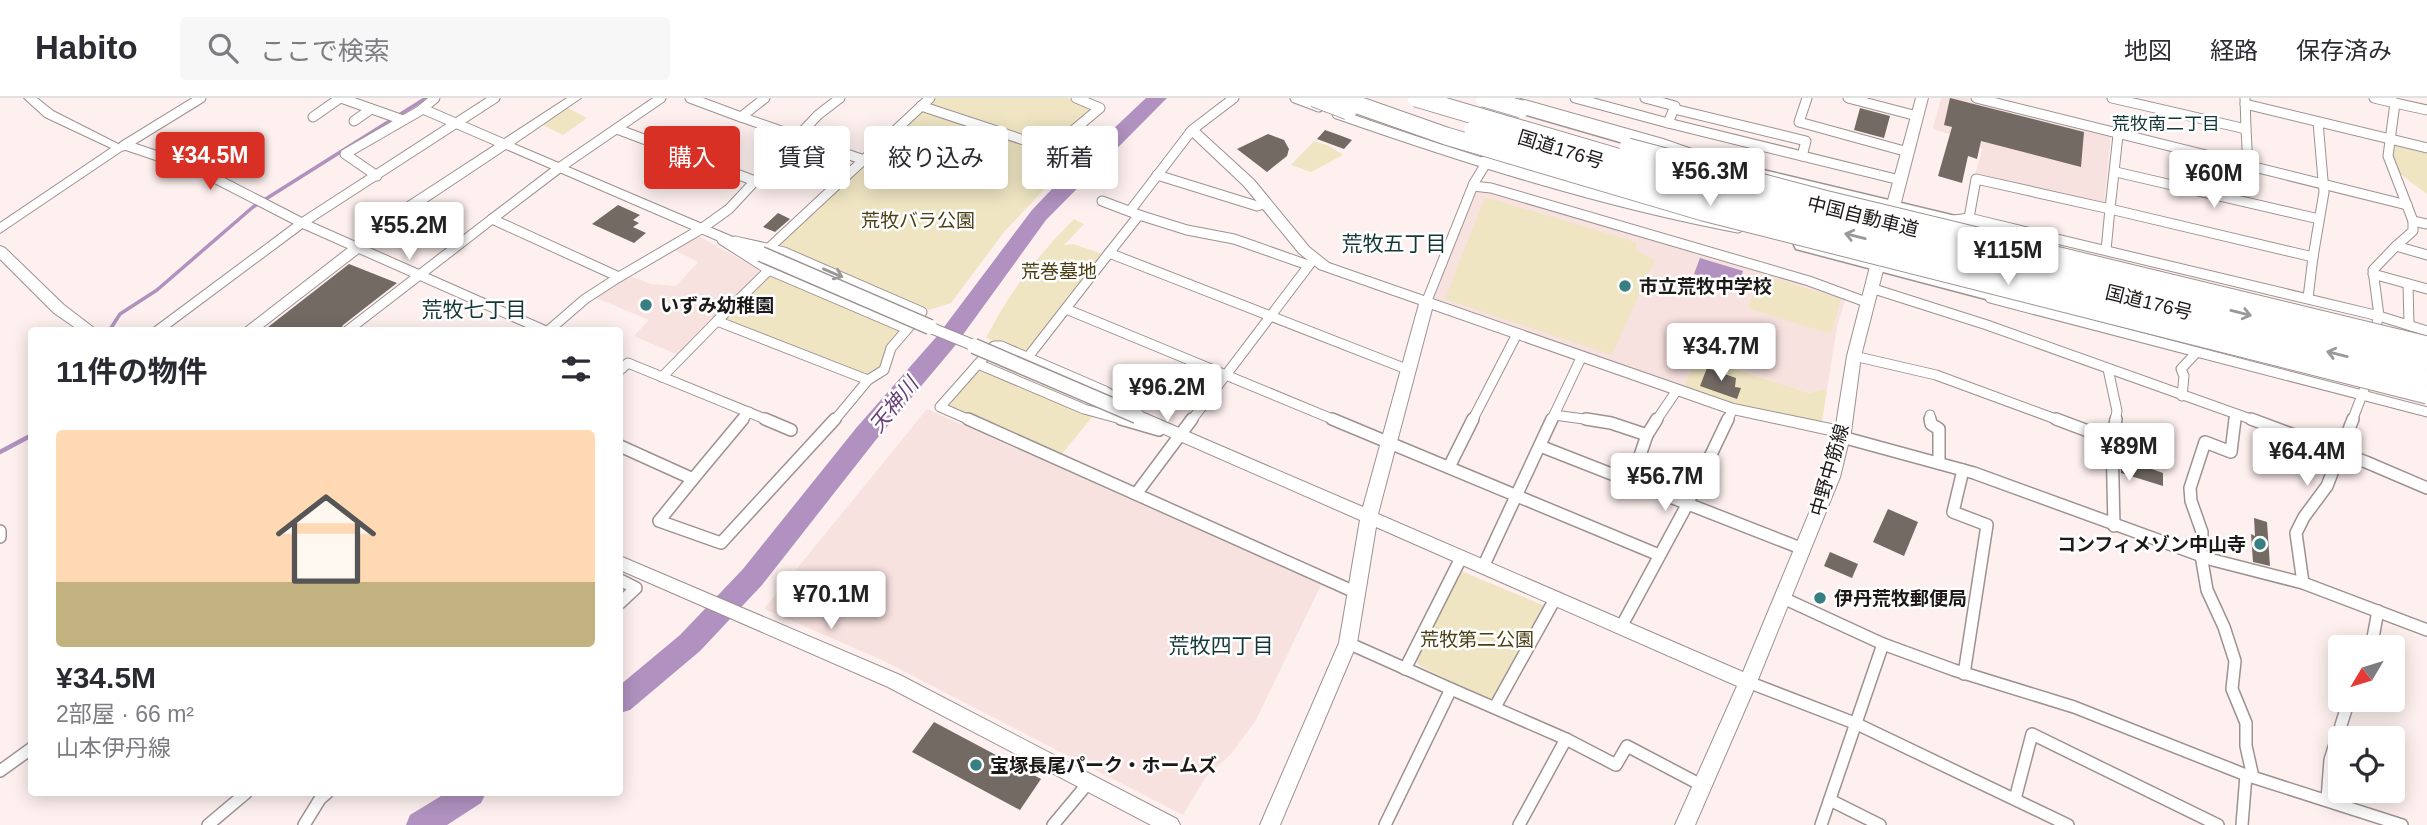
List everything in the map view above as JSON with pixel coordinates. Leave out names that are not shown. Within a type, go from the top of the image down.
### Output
[{"type":"highway","points":[[1314,98],[1483,162],[2001,297],[2427,402]]},
{"type":"highway","name":"国道176号","points":[[1338,98],[1458,140],[1729,219],[2427,395]]},
{"type":"highway","name":"中国自動車道","points":[[1375,98],[1576,161],[1727,203],[2427,378]]},
{"type":"highway","name":"中国自動車道","points":[[1416,98],[1583,149],[1745,194],[2427,361]]},
{"type":"highway","name":"国道176号","points":[[1459,98],[1786,190],[2427,345]]},
{"type":"highway","points":[[1484,98],[1519,103],[1724,165],[1894,206],[1961,219],[1989,229],[2327,310],[2427,338]]},
{"type":"street","points":[[0,229],[201,98]]},
{"type":"street","points":[[313,117],[340,98],[403,120]]},
{"type":"street","points":[[377,176],[345,154],[422,109],[435,98]]},
{"type":"street","points":[[162,327],[302,223],[495,98]]},
{"type":"street","points":[[253,327],[411,206],[575,98]]},
{"type":"street","points":[[352,327],[559,168],[662,98]]},
{"type":"street","points":[[690,98],[766,126]]},
{"type":"street","points":[[741,117],[765,98]]},
{"type":"street","points":[[808,126],[840,98]]},
{"type":"street","points":[[900,126],[930,98]]},
{"type":"street","points":[[921,106],[1051,149],[1100,108],[1076,98]]},
{"type":"street","points":[[1028,357],[1109,253],[1157,175],[1192,130],[1234,98]]},
{"type":"street","points":[[1295,98],[1483,162]]},
{"type":"street","points":[[1270,825],[1348,643],[1369,517],[1426,303],[1483,162],[1519,103],[1502,98]]},
{"type":"street","points":[[1575,98],[1605,102],[1668,123],[1900,180]]},
{"type":"street","points":[[1645,98],[1676,104],[1806,141],[1802,156]]},
{"type":"street","points":[[1807,98],[1799,121],[1908,152]]},
{"type":"street","points":[[1848,98],[1917,116]]},
{"type":"street","name":"中野中筋線","points":[[1689,823],[1820,510],[1843,434],[1854,356],[1868,295],[1923,98]]},
{"type":"street","points":[[1976,98],[2014,103],[2118,135],[2407,205]]},
{"type":"street","points":[[2112,98],[2246,129]]},
{"type":"street","points":[[2170,98],[2170,112]]},
{"type":"street","points":[[2374,98],[2427,110]]},
{"type":"street","points":[[35,99],[49,114],[122,147],[200,170],[302,223],[538,327]]},
{"type":"street","points":[[2248,166],[2245,101],[2427,148]]},
{"type":"street","points":[[2303,583],[2296,533],[2304,517],[2327,486],[2363,397],[2379,316],[2373,274],[2380,261],[2413,231],[2413,221],[2388,156],[2395,103]]},
{"type":"street","points":[[1668,123],[1676,104]]},
{"type":"street","points":[[354,121],[372,109]]},
{"type":"street","points":[[422,109],[719,237],[765,251],[922,312],[891,348],[884,370],[868,380],[818,440],[722,543],[659,521],[749,412]]},
{"type":"street","points":[[2308,298],[2325,192],[2322,184],[2318,122]]},
{"type":"street","points":[[617,129],[754,181]]},
{"type":"street","points":[[1192,130],[1249,183],[1311,262]]},
{"type":"street","points":[[1760,145],[1765,131]]},
{"type":"street","points":[[2106,250],[2118,135]]},
{"type":"street","points":[[765,251],[864,160],[850,155]]},
{"type":"street","points":[[2116,172],[2319,219]]},
{"type":"street","points":[[1157,175],[1257,206],[1267,203]]},
{"type":"street","points":[[2313,257],[1976,179],[1961,219],[2308,298],[2427,331]]},
{"type":"street","points":[[552,327],[585,299],[701,229],[729,209],[754,182]]},
{"type":"street","points":[[1473,186],[1491,188],[1809,281],[2048,346],[2339,451],[2427,488]]},
{"type":"street","points":[[1102,201],[1187,230],[1234,239],[1311,262],[1733,409],[1843,434],[1963,470],[2114,526],[2202,555],[2303,583],[2427,630]]},
{"type":"street","points":[[492,219],[619,277]]},
{"type":"street","points":[[2413,221],[2427,223]]},
{"type":"street","points":[[719,237],[769,270],[907,329]]},
{"type":"street","points":[[2396,246],[2427,255]]},
{"type":"street","points":[[0,251],[59,309],[84,327]]},
{"type":"street","points":[[765,251],[936,330],[1555,599],[1748,682],[1857,724],[2068,825]]},
{"type":"street","points":[[1109,253],[1409,370]]},
{"type":"street","points":[[1136,494],[1311,262]]},
{"type":"street","points":[[662,377],[769,270]]},
{"type":"street","points":[[2202,354],[2207,274]]},
{"type":"street","points":[[2373,274],[2427,289]]},
{"type":"street","points":[[2408,284],[2409,325]]},
{"type":"street","points":[[1968,288],[1985,296],[2427,412]]},
{"type":"street","points":[[1066,309],[1659,555]]},
{"type":"street","points":[[717,321],[868,380]]},
{"type":"street","points":[[1449,467],[1517,334]]},
{"type":"street","points":[[1179,435],[1105,391],[1028,357],[994,346],[940,407],[1357,593]]},
{"type":"street","points":[[2182,396],[2184,376],[2181,369],[2202,354]]},
{"type":"street","points":[[1854,356],[1936,375],[2112,440]]},
{"type":"street","points":[[1483,567],[1581,358]]},
{"type":"street","points":[[978,364],[1084,409],[1179,435]]},
{"type":"street","points":[[623,365],[662,377],[791,430]]},
{"type":"street","points":[[2108,369],[2117,411],[2112,440],[2114,526]]},
{"type":"street","points":[[1631,482],[1647,435],[1677,390]]},
{"type":"street","points":[[1621,627],[1733,409]]},
{"type":"street","points":[[2236,414],[2231,452],[2205,442],[2190,488],[2191,501],[2202,532],[2207,590],[2235,660],[2232,689],[2246,723],[2250,776],[2242,825]]},
{"type":"street","points":[[1554,415],[1612,423],[1647,435]]},
{"type":"street","points":[[1930,415],[1931,424],[1939,429],[1939,463]]},
{"type":"street","points":[[1540,446],[1803,549]]},
{"type":"street","points":[[623,447],[693,479]]},
{"type":"street","points":[[1963,470],[1953,512],[1987,525],[1964,674]]},
{"type":"street","points":[[0,531],[0,537]]},
{"type":"street","points":[[1405,669],[1461,558]]},
{"type":"street","points":[[623,564],[894,681],[1170,825]]},
{"type":"street","points":[[623,582],[636,588],[623,601]]},
{"type":"street","points":[[1783,598],[1884,644],[1964,674],[2074,707],[2250,776],[2402,825]]},
{"type":"street","points":[[1495,707],[1555,599]]},
{"type":"street","points":[[2373,635],[2378,611]]},
{"type":"street","points":[[1348,643],[1566,739],[1616,765],[1627,746],[1703,786]]},
{"type":"street","points":[[1821,825],[1884,644]]},
{"type":"street","points":[[1385,825],[1451,689]]},
{"type":"street","points":[[2327,800],[2330,760],[2343,712]]},
{"type":"street","points":[[2015,799],[2032,734],[2218,825]]},
{"type":"street","points":[[1519,825],[1566,739]]},
{"type":"street","points":[[0,771],[28,751]]},
{"type":"street","points":[[1054,825],[1089,782]]},
{"type":"street","points":[[208,825],[242,796]]},
{"type":"street","points":[[303,825],[324,796]]},
{"type":"street","points":[[1830,800],[1880,825]]},
{"type":"shaded area","points":[[1941,98],[1965,98],[2111,135],[2104,204],[1975,175],[1982,149],[1967,140],[1933,129]]},
{"type":"shaded area","name":"市立荒牧中学校","points":[[1475,188],[1495,190],[1846,297],[1837,327],[1827,389],[1809,393],[1698,356],[1685,386],[1438,302],[1433,297]]},
{"type":"shaded area","points":[[697,235],[758,269],[760,274],[678,355],[634,336],[649,320],[594,297],[629,275],[651,284],[676,286],[698,262],[672,249]]},
{"type":"shaded area","points":[[1700,258],[1743,271],[1738,287],[1694,274]]},
{"type":"shaded area","points":[[927,409],[1321,585],[1256,720],[1232,753],[1205,778],[1183,815],[880,659],[764,609]]},
{"type":"green space","points":[[934,98],[1066,98],[1092,106],[1093,110],[1073,126],[1022,126],[1022,136],[1008,132],[1008,126],[991,126],[928,106]]},
{"type":"green space","points":[[568,108],[587,118],[563,135],[541,124]]},
{"type":"green space","name":"荒牧バラ公園","points":[[927,110],[972,126],[907,126]]},
{"type":"green space","name":"荒牧バラ公園","points":[[1008,139],[1022,144],[1022,189],[1045,189],[1004,232],[951,303],[929,310],[781,247],[780,244],[839,189],[850,189],[850,179],[864,166],[864,189],[1008,189]]},
{"type":"green space","points":[[1314,141],[1343,155],[1311,172],[1291,165]]},
{"type":"green space","points":[[2394,144],[2427,150],[2427,194],[2406,179],[2397,168],[2393,154]]},
{"type":"green space","points":[[1485,197],[1636,242],[1636,250],[1655,260],[1612,355],[1445,299]]},
{"type":"green space","name":"荒巻墓地","points":[[1074,219],[1084,224],[1064,245],[1073,244],[1103,254],[1028,351],[1023,352],[986,338],[1025,275]]},
{"type":"green space","points":[[1760,274],[1841,299],[1831,334],[1748,308]]},
{"type":"green space","points":[[773,275],[897,328],[900,334],[881,370],[870,376],[727,321],[726,318],[767,276]]},
{"type":"green space","points":[[1697,356],[1809,393],[1827,389],[1822,422],[1737,406],[1685,386]]},
{"type":"green space","points":[[982,368],[1093,416],[1061,455],[949,405],[948,400],[974,371]]},
{"type":"green space","name":"荒牧第二公園","points":[[1461,571],[1545,606],[1494,698],[1488,699],[1420,666],[1416,661]]},
{"type":"building","points":[[1950,98],[2084,132],[2081,167],[1981,141],[1977,159],[1968,156],[1962,183],[1938,176],[1952,127],[1944,125]]},
{"type":"building","points":[[1860,108],[1890,116],[1884,138],[1854,130]]},
{"type":"building","points":[[1325,130],[1352,140],[1344,149],[1317,139]]},
{"type":"building","points":[[1268,134],[1284,140],[1289,149],[1287,156],[1267,172],[1237,149]]},
{"type":"building","points":[[618,205],[640,215],[633,220],[639,223],[633,227],[646,233],[634,243],[592,224]]},
{"type":"building","points":[[778,213],[790,219],[775,232],[763,227]]},
{"type":"building","points":[[349,264],[397,283],[342,327],[268,327]]},
{"type":"building","points":[[1707,368],[1736,378],[1735,387],[1741,388],[1737,399],[1700,386]]},
{"type":"building","points":[[2121,458],[2163,473],[2163,486],[2121,473]]},
{"type":"building","points":[[1888,509],[1918,522],[1904,556],[1873,542]]},
{"type":"building","name":"コンフィメゾン中山寺","points":[[2254,518],[2267,522],[2270,566],[2253,562],[2251,534],[2255,536]]},
{"type":"building","points":[[1830,552],[1858,564],[1852,578],[1824,566]]},
{"type":"building","name":"宝塚長尾パーク・ホームズ","points":[[934,722],[1041,779],[1020,810],[912,752]]},
{"type":"waterway","points":[[112,327],[120,314],[157,290],[253,207],[426,98]]},
{"type":"waterway","name":"天神川","points":[[623,699],[690,643],[722,611],[782,542],[866,434],[927,365],[1039,215],[1079,172],[1157,98]]},
{"type":"waterway","points":[[0,452],[28,437]]},
{"type":"waterway","name":"天神川","points":[[421,825],[466,796]]},
{"type":"place","name":"市立荒牧中学校","points":[[1625,286]]},
{"type":"place","name":"いずみ幼稚園","points":[[646,305]]},
{"type":"place","name":"コンフィメゾン中山寺","points":[[2260,544]]},
{"type":"place","name":"伊丹荒牧郵便局","points":[[1820,598]]},
{"type":"place","name":"宝塚長尾パーク・ホームズ","points":[[976,765]]},
{"type":"district","name":"荒牧南二丁目","points":[[2166,124]]},
{"type":"district","name":"荒牧五丁目","points":[[1394,244]]},
{"type":"district","name":"荒牧七丁目","points":[[474,310]]},
{"type":"district","name":"荒牧四丁目","points":[[1221,646]]}]
